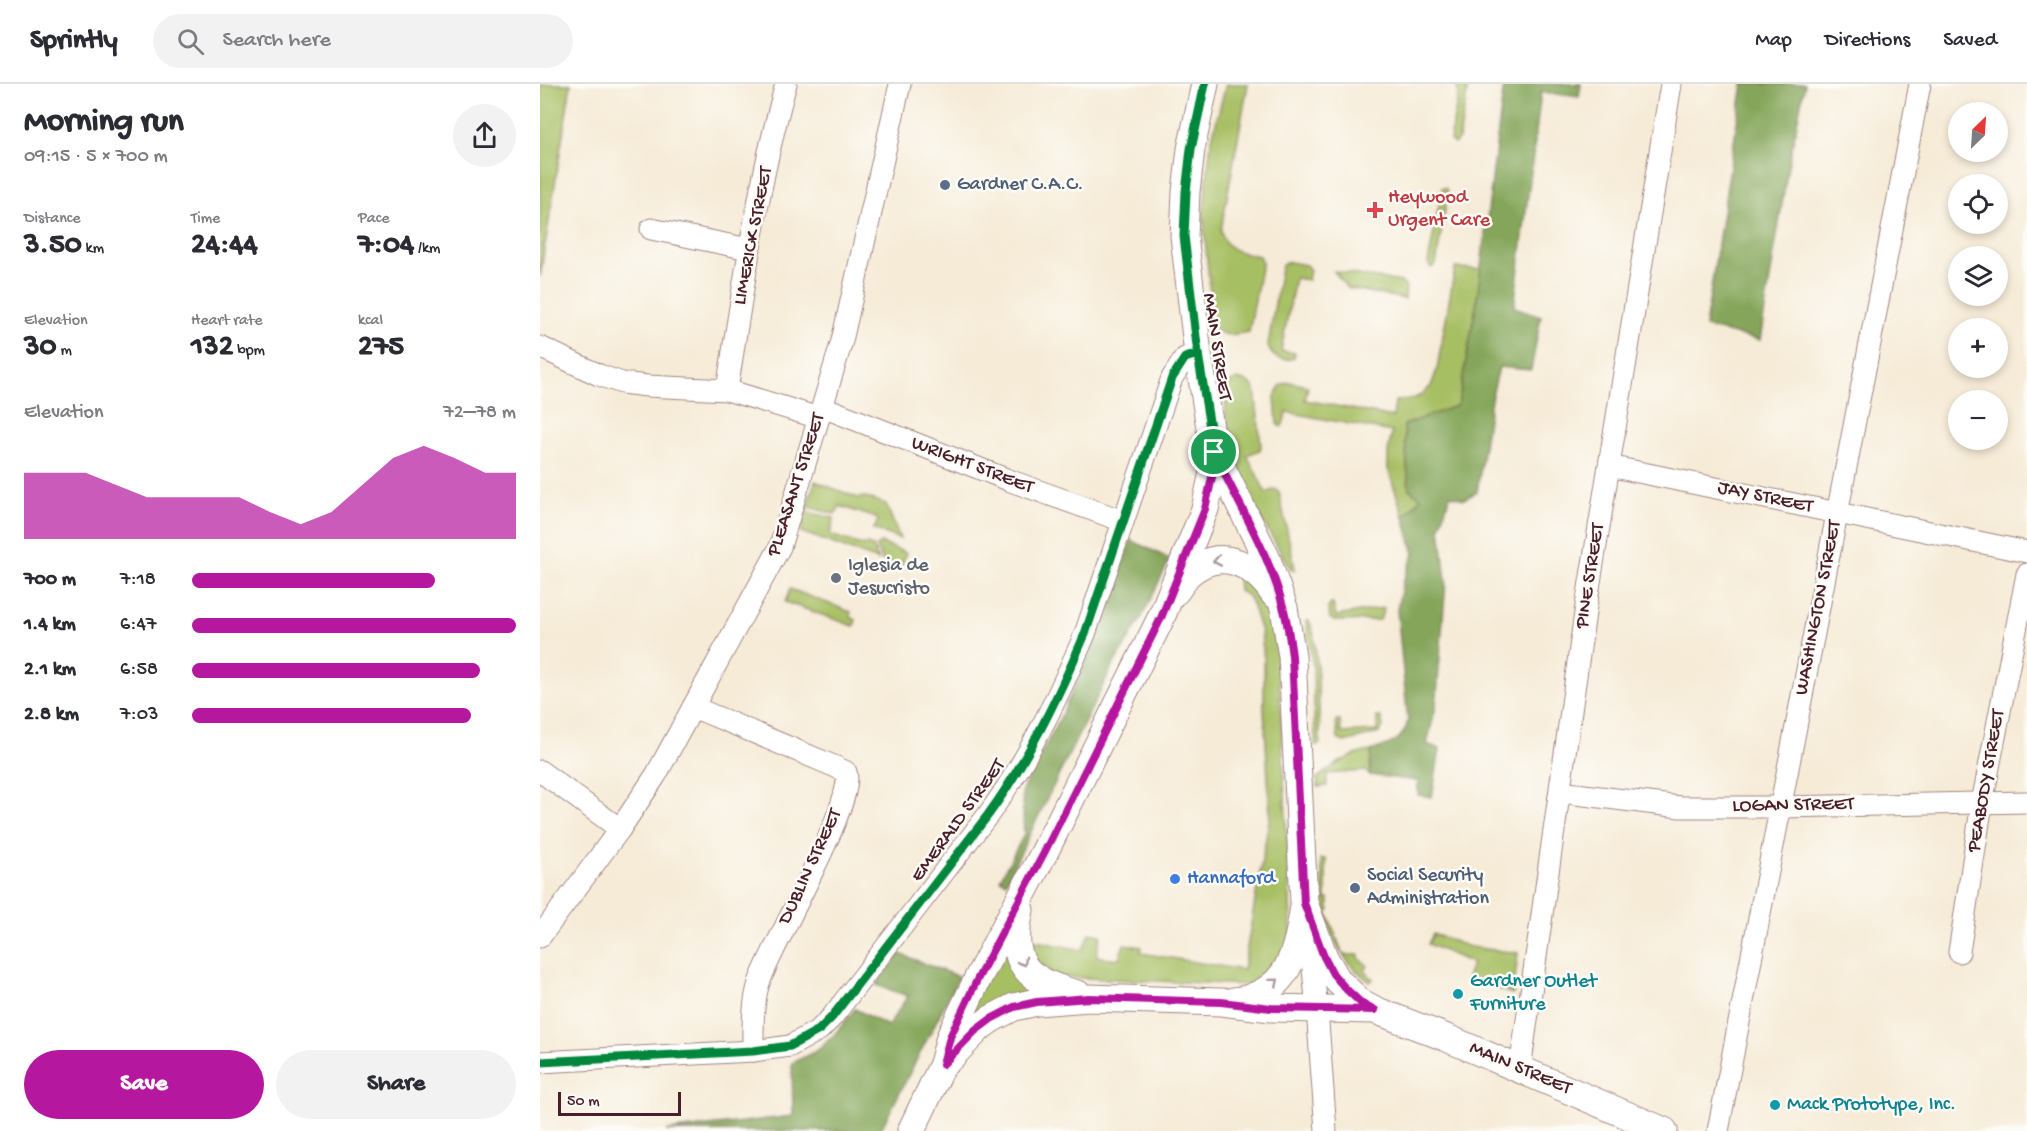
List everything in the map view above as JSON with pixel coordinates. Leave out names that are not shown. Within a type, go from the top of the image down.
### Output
[{"type":"main road","name":"MAIN STREET","points":[[1205,84],[1191,149],[1184,236],[1198,354],[1214,452],[1266,557],[1284,608],[1292,656],[1304,903],[1324,957],[1333,974],[1346,989],[1360,1002],[1375,1010],[1447,1038],[1664,1131]]},
{"type":"main road","points":[[912,1131],[943,1064],[950,1037],[978,978],[1044,853],[1161,618],[1205,509],[1214,468],[1214,452]]},
{"type":"main road","name":"MAIN STREET","points":[[1161,618],[1187,575],[1204,564],[1218,559],[1232,560],[1247,566],[1266,581],[1284,608]]},
{"type":"main road","points":[[1026,885],[1016,926],[1016,947],[1020,959],[1027,970],[1043,983],[1089,998]]},
{"type":"main road","points":[[1221,1002],[1248,998],[1262,992],[1280,979],[1297,948],[1304,903]]},
{"type":"main road","points":[[943,1064],[980,1027],[1006,1010],[1037,1002],[1089,998],[1221,1002],[1271,1008],[1317,1009]]},
{"type":"main road","name":"MAIN STREET","points":[[1317,1009],[1375,1010]]},
{"type":"street","name":"LIMERICK STREET","points":[[727,390],[749,249],[786,84]]},
{"type":"street","name":"PLEASANT STREET","points":[[540,937],[620,829],[656,775],[780,547],[842,341],[900,84]]},
{"type":"street","name":"PINE STREET","points":[[1520,1070],[1585,613],[1671,84]]},
{"type":"street","name":"WASHINGTON STREET","points":[[1718,1131],[1920,84]]},
{"type":"street","points":[[651,229],[749,249]]},
{"type":"street","name":"WRIGHT STREET","points":[[540,347],[599,375],[622,383],[727,390],[821,413],[1123,521]]},
{"type":"street","name":"EMERALD STREET","points":[[540,1062],[753,1051],[790,1046],[819,1030],[832,1017],[1004,794],[1026,756],[1070,670],[1095,609],[1172,378],[1185,358],[1198,354]]},
{"type":"street","name":"JAY STREET","points":[[1609,466],[2027,552]]},
{"type":"street","name":"PEABODY STREET","points":[[1959,952],[1982,803],[2027,574]]},
{"type":"street","name":"DUBLIN STREET","points":[[693,707],[836,767],[847,774],[847,787],[831,832],[779,936],[759,984],[755,1002],[753,1051]]},
{"type":"street","points":[[540,771],[620,829]]},
{"type":"street","name":"LOGAN STREET","points":[[1560,792],[1680,807],[2027,802]]},
{"type":"street","name":"MAIN STREET","points":[[1304,903],[1317,1009]]},
{"type":"street","points":[[1317,1009],[1326,1131]]},
{"type":"green space","points":[[540,84],[571,84],[540,277]]},
{"type":"green space","points":[[1226,84],[1248,84],[1221,230],[1230,247],[1240,252],[1259,256],[1262,262],[1249,332],[1230,335],[1221,333],[1213,327],[1203,215],[1211,142]]},
{"type":"green space","points":[[1455,84],[1466,84],[1467,92],[1459,139],[1454,144],[1450,140],[1458,96]]},
{"type":"green space","points":[[1504,84],[1581,84],[1579,97],[1541,92],[1514,307],[1541,316],[1531,370],[1499,367],[1491,399],[1477,492],[1464,499],[1450,495],[1440,527],[1446,581],[1436,706],[1427,744],[1440,749],[1432,797],[1418,795],[1418,781],[1370,775],[1371,751],[1399,738],[1408,721],[1397,610],[1403,581],[1414,554],[1404,517],[1421,498],[1409,489],[1404,425],[1458,405],[1476,306]]},
{"type":"green space","points":[[1743,84],[1805,84],[1788,167],[1760,340],[1705,327]]},
{"type":"green space","points":[[1442,188],[1448,191],[1436,264],[1431,268],[1428,263]]},
{"type":"green space","points":[[1289,262],[1306,265],[1310,270],[1308,280],[1295,278],[1281,351],[1295,353],[1294,358],[1285,359],[1274,356],[1268,345],[1281,268],[1283,264]]},
{"type":"green space","points":[[1455,268],[1481,269],[1458,405],[1404,426],[1409,489],[1421,498],[1404,517],[1388,469],[1388,451],[1392,432],[1287,412],[1281,427],[1277,424],[1275,396],[1281,385],[1289,382],[1308,386],[1305,400],[1393,417],[1395,401],[1413,399],[1431,386],[1437,369]]},
{"type":"green space","points":[[1334,271],[1401,282],[1406,287],[1405,299],[1347,288]]},
{"type":"green space","points":[[1237,379],[1250,384],[1255,390],[1261,446],[1260,450],[1247,455],[1266,493],[1275,489],[1279,492],[1295,569],[1292,570],[1255,507],[1232,451],[1224,389]]},
{"type":"green space","points":[[815,481],[858,498],[865,497],[886,504],[900,539],[873,529],[878,520],[876,518],[840,506],[835,514],[807,507]]},
{"type":"green space","points":[[806,512],[834,518],[830,535],[865,546],[867,544],[873,546],[878,560],[801,532]]},
{"type":"green space","points":[[1131,540],[1170,559],[1141,619],[1112,667],[1006,882],[1000,879],[1024,835],[1022,790],[1061,716],[1093,646]]},
{"type":"green space","points":[[881,543],[906,553],[902,565],[898,566],[882,560],[876,546]]},
{"type":"green space","points":[[1230,570],[1265,597],[1274,634],[1279,675],[1292,942],[1284,966],[1251,985],[1059,977],[1033,961],[1026,939],[1082,950],[1090,933],[1101,935],[1096,955],[1104,958],[1119,958],[1124,944],[1142,947],[1141,953],[1243,970],[1270,815],[1261,632],[1248,596],[1239,591],[1238,577],[1230,574]]},
{"type":"green space","points":[[790,589],[851,612],[850,617],[856,620],[854,626],[785,602]]},
{"type":"green space","points":[[1333,604],[1336,616],[1384,608],[1380,620],[1334,621],[1330,618],[1328,608]]},
{"type":"green space","points":[[1308,620],[1312,627],[1314,640],[1319,696],[1320,743],[1317,745],[1315,745],[1313,668],[1306,622]]},
{"type":"green space","points":[[1377,717],[1381,717],[1383,726],[1379,733],[1344,742],[1338,739],[1336,720],[1340,720],[1341,733],[1377,731]]},
{"type":"green space","points":[[1371,751],[1370,775],[1365,771],[1327,774],[1327,786],[1318,787],[1317,778],[1330,768],[1348,758]]},
{"type":"green space","points":[[1321,859],[1326,859],[1326,899],[1329,899],[1329,911],[1327,912],[1343,955],[1359,955],[1359,958],[1368,966],[1364,970],[1373,979],[1370,982],[1343,956],[1329,928],[1323,896]]},
{"type":"green space","points":[[1433,934],[1470,947],[1518,953],[1513,994],[1467,978],[1472,963],[1428,944]]},
{"type":"green space","points":[[1000,947],[1036,988],[983,1013],[967,1015]]},
{"type":"green space","points":[[900,954],[959,977],[880,1131],[666,1131],[793,1116],[792,1063],[818,1050],[834,1035],[855,1009],[888,1026],[908,996],[876,985]]},
{"type":"cycle path","points":[[1205,84],[1191,149],[1184,236],[1198,354],[1214,452],[1266,557],[1284,608]]},
{"type":"cycle path","points":[[540,1062],[753,1051],[790,1046],[819,1030],[832,1017],[988,815],[1029,750],[1085,634],[1172,378],[1185,358],[1198,354]]},
{"type":"cycle path","points":[[943,1064],[950,1037],[978,978],[1044,853],[1161,618],[1205,509],[1214,468],[1214,452]]},
{"type":"place","name":"Gardner C.A.C.","points":[[945,185]]},
{"type":"place","name":"Heywood Urgent Care","points":[[1375,210]]},
{"type":"place","name":"Iglesia de Jesucristo","points":[[836,578]]},
{"type":"place","name":"Hannaford","points":[[1175,879]]},
{"type":"place","name":"Social Security Administration","points":[[1355,888]]},
{"type":"place","name":"Gardner Outlet Furniture","points":[[1458,994]]},
{"type":"place","name":"Mack Prototype, Inc.","points":[[1775,1105]]},
{"type":"route","points":[[1214,452],[1266,557],[1284,608],[1289,631],[1304,903],[1324,957],[1333,974],[1360,1002],[1375,1010],[1271,1008],[1221,1002],[1089,998],[1037,1002],[1014,1007],[991,1019],[975,1031],[943,1064],[950,1037],[978,978],[1044,853],[1161,618],[1205,509],[1212,482],[1214,452]]}]
